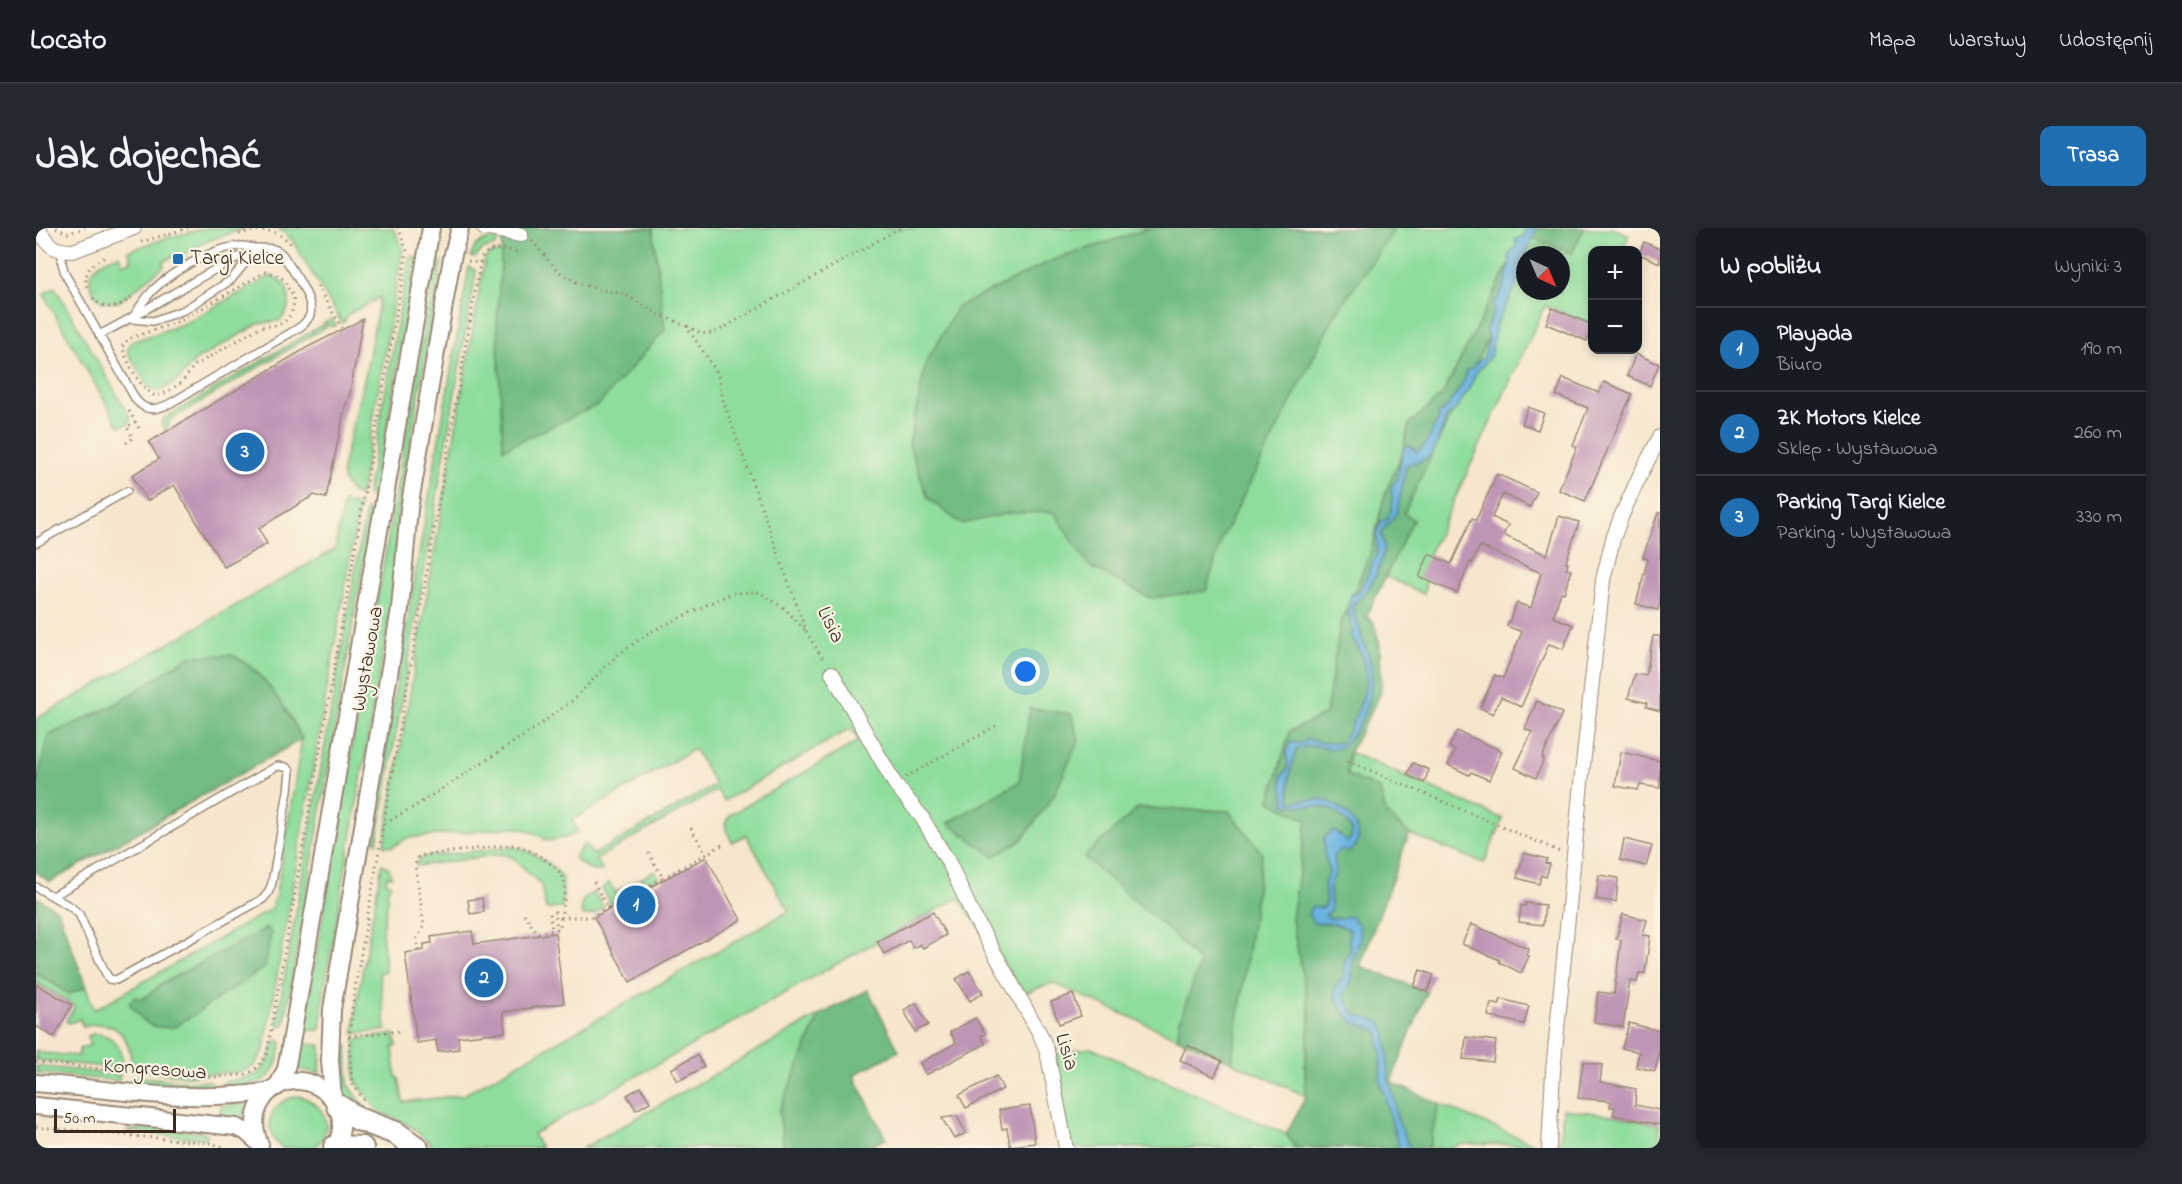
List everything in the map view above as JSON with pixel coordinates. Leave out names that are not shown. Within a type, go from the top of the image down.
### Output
[{"type":"main road","points":[[336,1102],[358,1119],[384,1126],[417,1148]]},
{"type":"main road","points":[[335,1148],[362,1148]]},
{"type":"street","points":[[38,228],[53,248],[62,251],[73,251],[134,228]]},
{"type":"street","name":"Wystawowa","points":[[261,1146],[256,1134],[256,1115],[264,1098],[286,1069],[289,1054],[431,228]]},
{"type":"street","name":"Wystawowa","points":[[335,1148],[341,1131],[330,1036],[334,993],[400,609],[409,509],[452,258],[460,228]]},
{"type":"street","points":[[484,228],[521,235]]},
{"type":"street","points":[[1549,1148],[1553,1071],[1574,857],[1597,628],[1607,560],[1621,518],[1660,437]]},
{"type":"street","name":"Lisia","points":[[832,673],[895,784],[921,816],[950,865],[973,915],[1040,1034],[1047,1051],[1065,1142]]},
{"type":"street","name":"Kongresowa","points":[[36,1083],[190,1097],[239,1096],[273,1089],[294,1081],[303,1081],[320,1087],[336,1102]]},
{"type":"street","points":[[36,1106],[236,1127],[245,1131],[261,1146]]},
{"type":"lane","points":[[62,251],[62,263],[66,274],[136,400],[147,409],[154,410],[169,405],[297,330],[307,320],[311,310],[308,297],[282,254],[273,248],[243,246],[199,259],[154,290],[132,319]]},
{"type":"lane","points":[[99,335],[132,319],[257,248]]},
{"type":"lane","points":[[132,319],[153,321],[184,310],[231,280],[257,248]]},
{"type":"lane","points":[[36,543],[127,491]]},
{"type":"lane","points":[[36,887],[79,914],[109,979],[116,980],[263,899],[268,893],[272,883],[290,771],[286,767],[277,766],[53,896]]},
{"type":"path","points":[[56,228],[68,232],[86,228]]},
{"type":"path","points":[[134,245],[188,228]]},
{"type":"path","points":[[229,238],[255,228],[264,228]]},
{"type":"path","points":[[36,1062],[207,1078],[248,1074],[260,1066],[267,1053],[407,251],[398,228]]},
{"type":"path","points":[[521,235],[535,243],[558,271],[576,282],[624,294],[701,335],[708,335],[791,288],[834,267],[900,228]]},
{"type":"path","points":[[365,1101],[352,1083],[349,1036],[354,995],[480,263],[484,252],[489,250],[502,249],[518,252]]},
{"type":"path","points":[[115,252],[90,266],[85,282],[89,292],[97,302],[109,308],[124,303],[138,291]]},
{"type":"path","points":[[468,261],[480,263]]},
{"type":"path","points":[[265,272],[283,279],[294,298],[293,309],[288,319],[279,325],[260,327],[194,366],[181,383],[165,393],[155,396],[145,390],[128,363],[122,347],[128,339],[180,321],[265,272]]},
{"type":"path","name":"Lisia","points":[[686,326],[718,374],[723,400],[806,631],[832,673]]},
{"type":"path","points":[[126,443],[132,438],[127,427],[135,422]]},
{"type":"path","points":[[384,824],[534,729],[573,700],[616,656],[650,632],[732,592],[759,592],[784,608],[806,631]]},
{"type":"path","points":[[895,784],[996,726]]},
{"type":"path","points":[[1348,761],[1574,857]]},
{"type":"path","points":[[691,828],[706,855]]},
{"type":"path","points":[[561,917],[591,917],[724,844]]},
{"type":"path","points":[[418,951],[417,938],[423,926],[415,864],[418,857],[511,845],[525,847],[556,868],[563,877],[565,896],[560,928],[557,929],[555,912],[550,913],[552,931],[537,933],[524,914]]},
{"type":"path","points":[[648,852],[663,878]]},
{"type":"path","points":[[594,882],[608,908]]},
{"type":"path","points":[[349,1036],[403,1031]]},
{"type":"path","points":[[36,1126],[211,1143],[226,1148]]},
{"type":"green space","points":[[206,228],[246,228],[210,240],[177,258],[175,255],[163,262],[164,266],[119,302],[103,302],[92,290],[90,280],[93,270],[104,261],[119,255],[123,264],[132,260],[128,251]]},
{"type":"green space","points":[[278,228],[393,228],[403,247],[360,496],[346,486],[342,469],[366,372],[380,297],[347,315],[342,323],[292,240]]},
{"type":"green space","points":[[503,228],[653,228],[665,330],[598,405],[503,449],[497,321]]},
{"type":"green space","points":[[522,228],[1527,228],[1443,394],[1409,425],[1402,454],[1385,494],[1371,552],[1340,625],[1326,714],[1290,731],[1270,801],[1307,819],[1292,920],[1310,1014],[1305,1068],[1306,1096],[1232,1062],[1262,854],[1228,811],[1138,808],[1173,934],[1200,963],[1179,1024],[1178,1038],[1053,983],[1024,993],[959,898],[533,1134],[541,1148],[435,1148],[412,1127],[378,1111],[355,1080],[355,1040],[394,1034],[397,1046],[393,1047],[396,1077],[399,1078],[403,1102],[463,1095],[789,911],[746,835],[732,842],[727,831],[727,821],[731,814],[859,741],[851,728],[724,801],[717,790],[596,859],[602,870],[598,871],[588,868],[575,859],[583,845],[587,846],[593,855],[715,785],[695,750],[572,820],[578,832],[565,838],[548,841],[532,832],[513,827],[407,838],[392,847],[384,845],[485,258],[496,252],[517,256]]},
{"type":"green space","points":[[1150,228],[1393,228],[1392,233],[1335,315],[1222,538],[1206,591],[1150,598],[1089,566],[1054,512],[1010,513],[961,524],[928,498],[909,445],[926,363],[957,307],[1053,260]]},
{"type":"green space","points":[[1527,228],[1584,228],[1572,253],[1570,246],[1553,246],[1531,238],[1528,246],[1518,246]]},
{"type":"green space","points":[[1584,228],[1613,228],[1629,235],[1625,246],[1588,246],[1588,323],[1545,306],[1429,554],[1424,594],[1384,576],[1413,520],[1404,513],[1516,270],[1516,300],[1570,300],[1570,252],[1572,253]]},
{"type":"green space","points":[[1531,237],[1554,246],[1527,246]]},
{"type":"green space","points":[[499,238],[495,246],[483,249],[475,258],[471,257],[472,252],[481,242]]},
{"type":"green space","points":[[1516,250],[1516,276],[1511,289],[1404,513],[1413,520],[1366,617],[1373,621],[1380,645],[1381,692],[1348,755],[1347,775],[1380,789],[1386,813],[1409,834],[1360,966],[1427,992],[1391,1082],[1439,1104],[1429,1148],[1296,1148],[1286,1134],[1306,1096],[1305,1068],[1310,1014],[1292,920],[1307,820],[1270,801],[1290,731],[1326,714],[1340,625],[1371,552],[1385,494],[1402,454],[1409,425],[1443,394]]},
{"type":"green space","points":[[411,256],[416,257],[375,496],[372,498],[367,495]]},
{"type":"green space","points":[[436,260],[442,261],[398,514],[388,625],[325,985],[320,1030],[303,1030],[304,1025]]},
{"type":"green space","points":[[469,267],[476,271],[377,843],[371,836],[372,825]]},
{"type":"green space","points":[[271,276],[283,283],[288,295],[288,308],[281,320],[258,324],[196,360],[179,379],[162,390],[156,391],[148,387],[127,351],[131,342],[183,324]]},
{"type":"green space","points":[[55,287],[130,417],[129,424],[119,426],[50,306],[44,294]]},
{"type":"green space","points":[[332,319],[336,326],[327,326],[170,420],[166,432],[162,424],[163,419]]},
{"type":"green space","points":[[343,502],[359,506],[264,1050],[254,1066],[241,1072],[185,1076],[132,1069],[129,1048],[120,1033],[105,1025],[95,1024],[83,1027],[80,1019],[69,1023],[66,1021],[75,1006],[36,982],[36,973],[69,993],[86,987],[94,1010],[271,909],[276,895],[302,739],[290,716],[257,671],[114,705],[48,736],[36,787],[36,719],[335,549]]},
{"type":"green space","points":[[366,509],[371,517],[284,1026],[279,1026],[277,1021]]},
{"type":"green space","points":[[231,655],[243,661],[263,679],[289,715],[302,739],[50,882],[36,872],[36,787],[48,736],[114,705],[190,656]]},
{"type":"green space","points":[[1030,708],[1071,714],[1079,740],[1054,795],[1021,841],[994,856],[948,823],[1019,782]]},
{"type":"green space","points":[[1349,752],[1503,819],[1484,863],[1409,834],[1385,813],[1380,789],[1347,775]]},
{"type":"green space","points":[[1138,808],[1229,811],[1262,853],[1232,1062],[1178,1038],[1179,1024],[1200,963],[1173,934],[1084,857]]},
{"type":"green space","points":[[511,847],[524,850],[554,868],[563,882],[562,908],[546,909],[541,885],[512,857],[502,854],[416,866],[423,857]]},
{"type":"green space","points":[[382,864],[389,868],[392,877],[387,876],[386,883],[391,884],[387,892],[388,899],[382,931],[385,971],[379,973],[386,1030],[354,1034],[357,1001]]},
{"type":"green space","points":[[655,870],[659,877],[611,904],[602,888],[609,883],[616,893]]},
{"type":"green space","points":[[594,892],[604,908],[592,915],[582,916],[583,901]]},
{"type":"green space","points":[[36,897],[58,910],[86,987],[69,994],[36,973]]},
{"type":"green space","points":[[267,928],[271,933],[265,967],[175,1027],[166,1028],[148,1024],[129,1003],[135,997],[143,999],[163,983]]},
{"type":"green space","points":[[868,990],[899,1051],[854,1075],[886,1139],[865,1148],[784,1148],[779,1111],[820,1015]]},
{"type":"green space","points":[[820,1015],[779,1111],[784,1148],[583,1148]]},
{"type":"green space","points":[[101,1034],[112,1039],[119,1049],[123,1069],[36,1060],[36,1050],[41,1053],[79,1056],[79,1049],[90,1045],[87,1036]]},
{"type":"green space","points":[[276,1040],[282,1041],[271,1074],[257,1083],[223,1088],[225,1081],[252,1076],[264,1067]]},
{"type":"green space","points":[[300,1044],[321,1045],[320,1072],[296,1068]]},
{"type":"green space","points":[[339,1044],[347,1046],[348,1084],[367,1112],[349,1102],[342,1090],[339,1074]]},
{"type":"green space","points":[[1091,1048],[1286,1134],[1296,1148],[1070,1148],[1054,1054]]},
{"type":"green space","points":[[36,1066],[120,1075],[119,1081],[36,1073]]},
{"type":"green space","points":[[132,1076],[210,1081],[213,1088],[185,1090],[131,1084]]},
{"type":"green space","points":[[299,1096],[316,1105],[321,1111],[325,1118],[325,1134],[313,1148],[282,1148],[271,1132],[271,1116],[281,1103]]},
{"type":"green space","points":[[244,1104],[246,1108],[242,1119],[219,1116],[221,1106]]},
{"type":"green space","points":[[1439,1104],[1536,1145],[1462,1144],[1450,1148],[1429,1148]]},
{"type":"green space","points":[[1563,1109],[1613,1115],[1660,1125],[1660,1148],[1560,1148]]},
{"type":"green space","points":[[151,1127],[207,1133],[206,1139],[126,1131]]},
{"type":"water","points":[[1526,228],[1537,228],[1529,246],[1516,246],[1515,240],[1524,236]]},
{"type":"water","points":[[1516,246],[1516,286],[1496,325],[1490,357],[1476,373],[1458,407],[1446,418],[1437,445],[1430,456],[1418,463],[1410,463],[1406,466],[1397,513],[1382,531],[1384,550],[1380,565],[1369,587],[1353,604],[1356,623],[1359,625],[1370,660],[1372,677],[1370,693],[1362,718],[1351,738],[1341,747],[1332,749],[1312,746],[1296,750],[1289,778],[1290,801],[1322,800],[1334,804],[1354,823],[1357,831],[1356,846],[1349,852],[1340,850],[1334,856],[1336,871],[1330,887],[1331,909],[1325,915],[1331,919],[1351,916],[1359,925],[1361,939],[1353,959],[1352,980],[1344,996],[1355,1014],[1380,1022],[1385,1029],[1389,1083],[1394,1096],[1397,1118],[1410,1148],[1399,1148],[1380,1081],[1379,1034],[1375,1029],[1351,1020],[1341,1008],[1335,994],[1337,985],[1343,980],[1345,961],[1351,948],[1349,929],[1334,924],[1314,923],[1308,915],[1312,906],[1323,908],[1326,902],[1324,884],[1329,872],[1324,852],[1324,838],[1335,831],[1346,842],[1351,839],[1352,831],[1337,813],[1330,809],[1285,804],[1281,777],[1288,768],[1286,752],[1291,742],[1302,743],[1307,739],[1323,743],[1340,743],[1350,729],[1363,697],[1366,676],[1362,657],[1350,636],[1353,633],[1349,614],[1347,614],[1351,594],[1357,595],[1357,590],[1360,590],[1366,579],[1372,561],[1377,557],[1377,530],[1380,521],[1386,520],[1391,509],[1393,501],[1390,490],[1397,478],[1404,447],[1409,445],[1417,452],[1424,445],[1439,419],[1438,413],[1446,408],[1465,379],[1466,370],[1472,369],[1484,357],[1488,339],[1486,330],[1494,311],[1493,303],[1506,280],[1509,255]]},
{"type":"building","points":[[1644,242],[1660,249],[1660,263],[1642,255]]},
{"type":"building","points":[[1552,308],[1588,323],[1587,341],[1546,324]]},
{"type":"building","points":[[363,319],[350,393],[326,498],[314,495],[259,528],[267,544],[224,567],[174,485],[147,501],[132,475],[159,459],[149,442],[308,347]]},
{"type":"building","points":[[1636,354],[1659,364],[1650,386],[1627,376]]},
{"type":"building","points":[[1563,378],[1599,393],[1604,382],[1632,394],[1585,501],[1559,490],[1577,447],[1573,445],[1588,408],[1556,395]]},
{"type":"building","points":[[1528,407],[1544,413],[1538,430],[1522,424]]},
{"type":"building","points":[[1497,474],[1537,492],[1530,507],[1503,494],[1492,517],[1508,525],[1503,535],[1547,555],[1559,516],[1579,522],[1566,562],[1568,563],[1566,569],[1571,570],[1553,617],[1573,625],[1563,649],[1549,644],[1521,707],[1501,697],[1493,714],[1480,708],[1495,675],[1503,678],[1522,632],[1507,626],[1517,603],[1531,608],[1541,573],[1480,546],[1472,563],[1470,562],[1457,593],[1419,577],[1429,554],[1451,564],[1472,518],[1476,520]]},
{"type":"building","points":[[1658,513],[1660,513],[1660,603],[1658,610],[1636,604],[1648,559],[1643,557]]},
{"type":"building","points":[[1653,636],[1660,636],[1660,711],[1646,707],[1647,703],[1628,698],[1635,674],[1646,676]]},
{"type":"building","points":[[1537,701],[1562,713],[1542,758],[1544,759],[1536,778],[1515,768],[1532,732],[1525,729]]},
{"type":"building","points":[[1457,731],[1502,751],[1489,780],[1471,772],[1469,775],[1448,765],[1455,750],[1449,747]]},
{"type":"building","points":[[1621,752],[1660,761],[1660,788],[1640,785],[1638,790],[1615,786]]},
{"type":"building","points":[[1413,763],[1429,770],[1424,783],[1407,775]]},
{"type":"building","points":[[1624,839],[1652,846],[1646,866],[1620,860]]},
{"type":"building","points":[[1524,853],[1547,859],[1545,863],[1550,864],[1546,877],[1541,875],[1539,884],[1517,878]]},
{"type":"building","points":[[706,857],[741,920],[630,982],[594,917]]},
{"type":"building","points":[[1599,875],[1618,878],[1616,902],[1596,899]]},
{"type":"building","points":[[482,898],[484,912],[470,914],[468,900]]},
{"type":"building","points":[[1525,903],[1545,905],[1543,925],[1519,922],[1521,906],[1525,906]]},
{"type":"building","points":[[933,912],[946,935],[923,948],[920,944],[913,948],[909,940],[884,954],[877,941]]},
{"type":"building","points":[[1623,914],[1647,920],[1643,935],[1650,936],[1645,973],[1639,973],[1637,982],[1630,981],[1623,1027],[1594,1022],[1598,992],[1614,994],[1621,940],[1616,939]]},
{"type":"building","points":[[1471,924],[1529,949],[1527,955],[1529,956],[1521,973],[1499,962],[1500,960],[1462,944]]},
{"type":"building","points":[[472,931],[474,944],[555,933],[564,1003],[503,1012],[505,1032],[458,1037],[459,1049],[438,1052],[436,1040],[417,1043],[405,953],[424,950],[424,944],[432,943],[431,937]]},
{"type":"building","points":[[1420,970],[1434,975],[1427,992],[1414,987]]},
{"type":"building","points":[[969,971],[983,993],[970,1001],[956,979]]},
{"type":"building","points":[[36,984],[72,1005],[54,1037],[36,1026]]},
{"type":"building","points":[[1073,994],[1081,1016],[1059,1024],[1051,1002]]},
{"type":"building","points":[[1501,999],[1529,1006],[1524,1024],[1488,1016],[1491,1003],[1499,1005]]},
{"type":"building","points":[[916,1003],[928,1025],[915,1032],[904,1010]]},
{"type":"building","points":[[976,1018],[985,1034],[981,1036],[985,1044],[926,1075],[920,1063],[956,1043],[950,1032]]},
{"type":"building","points":[[1629,1023],[1660,1031],[1660,1049],[1655,1071],[1636,1067],[1639,1052],[1622,1048]]},
{"type":"building","points":[[1466,1037],[1496,1041],[1493,1062],[1463,1059]]},
{"type":"building","points":[[1187,1045],[1222,1061],[1214,1077],[1180,1060]]},
{"type":"building","points":[[697,1055],[704,1067],[678,1081],[671,1069]]},
{"type":"building","points":[[1583,1062],[1602,1065],[1600,1082],[1636,1089],[1635,1105],[1660,1110],[1660,1125],[1613,1115],[1615,1107],[1610,1107],[1611,1101],[1578,1098]]},
{"type":"building","points":[[996,1076],[1003,1089],[966,1108],[959,1095]]},
{"type":"building","points":[[641,1087],[650,1102],[636,1110],[627,1095]]},
{"type":"building","points":[[1030,1106],[1035,1143],[1010,1146],[1007,1128],[1002,1129],[999,1110]]},
{"type":"building","points":[[957,1116],[966,1133],[954,1139],[942,1118]]},
{"type":"place","name":"Targi Kielce","points":[[178,259]]},
{"type":"place","name":"Parking Targi Kielce","points":[[245,452]]},
{"type":"place","name":"Playada","points":[[636,905]]},
{"type":"place","name":"ZK Motors Kielce","points":[[484,978]]}]
